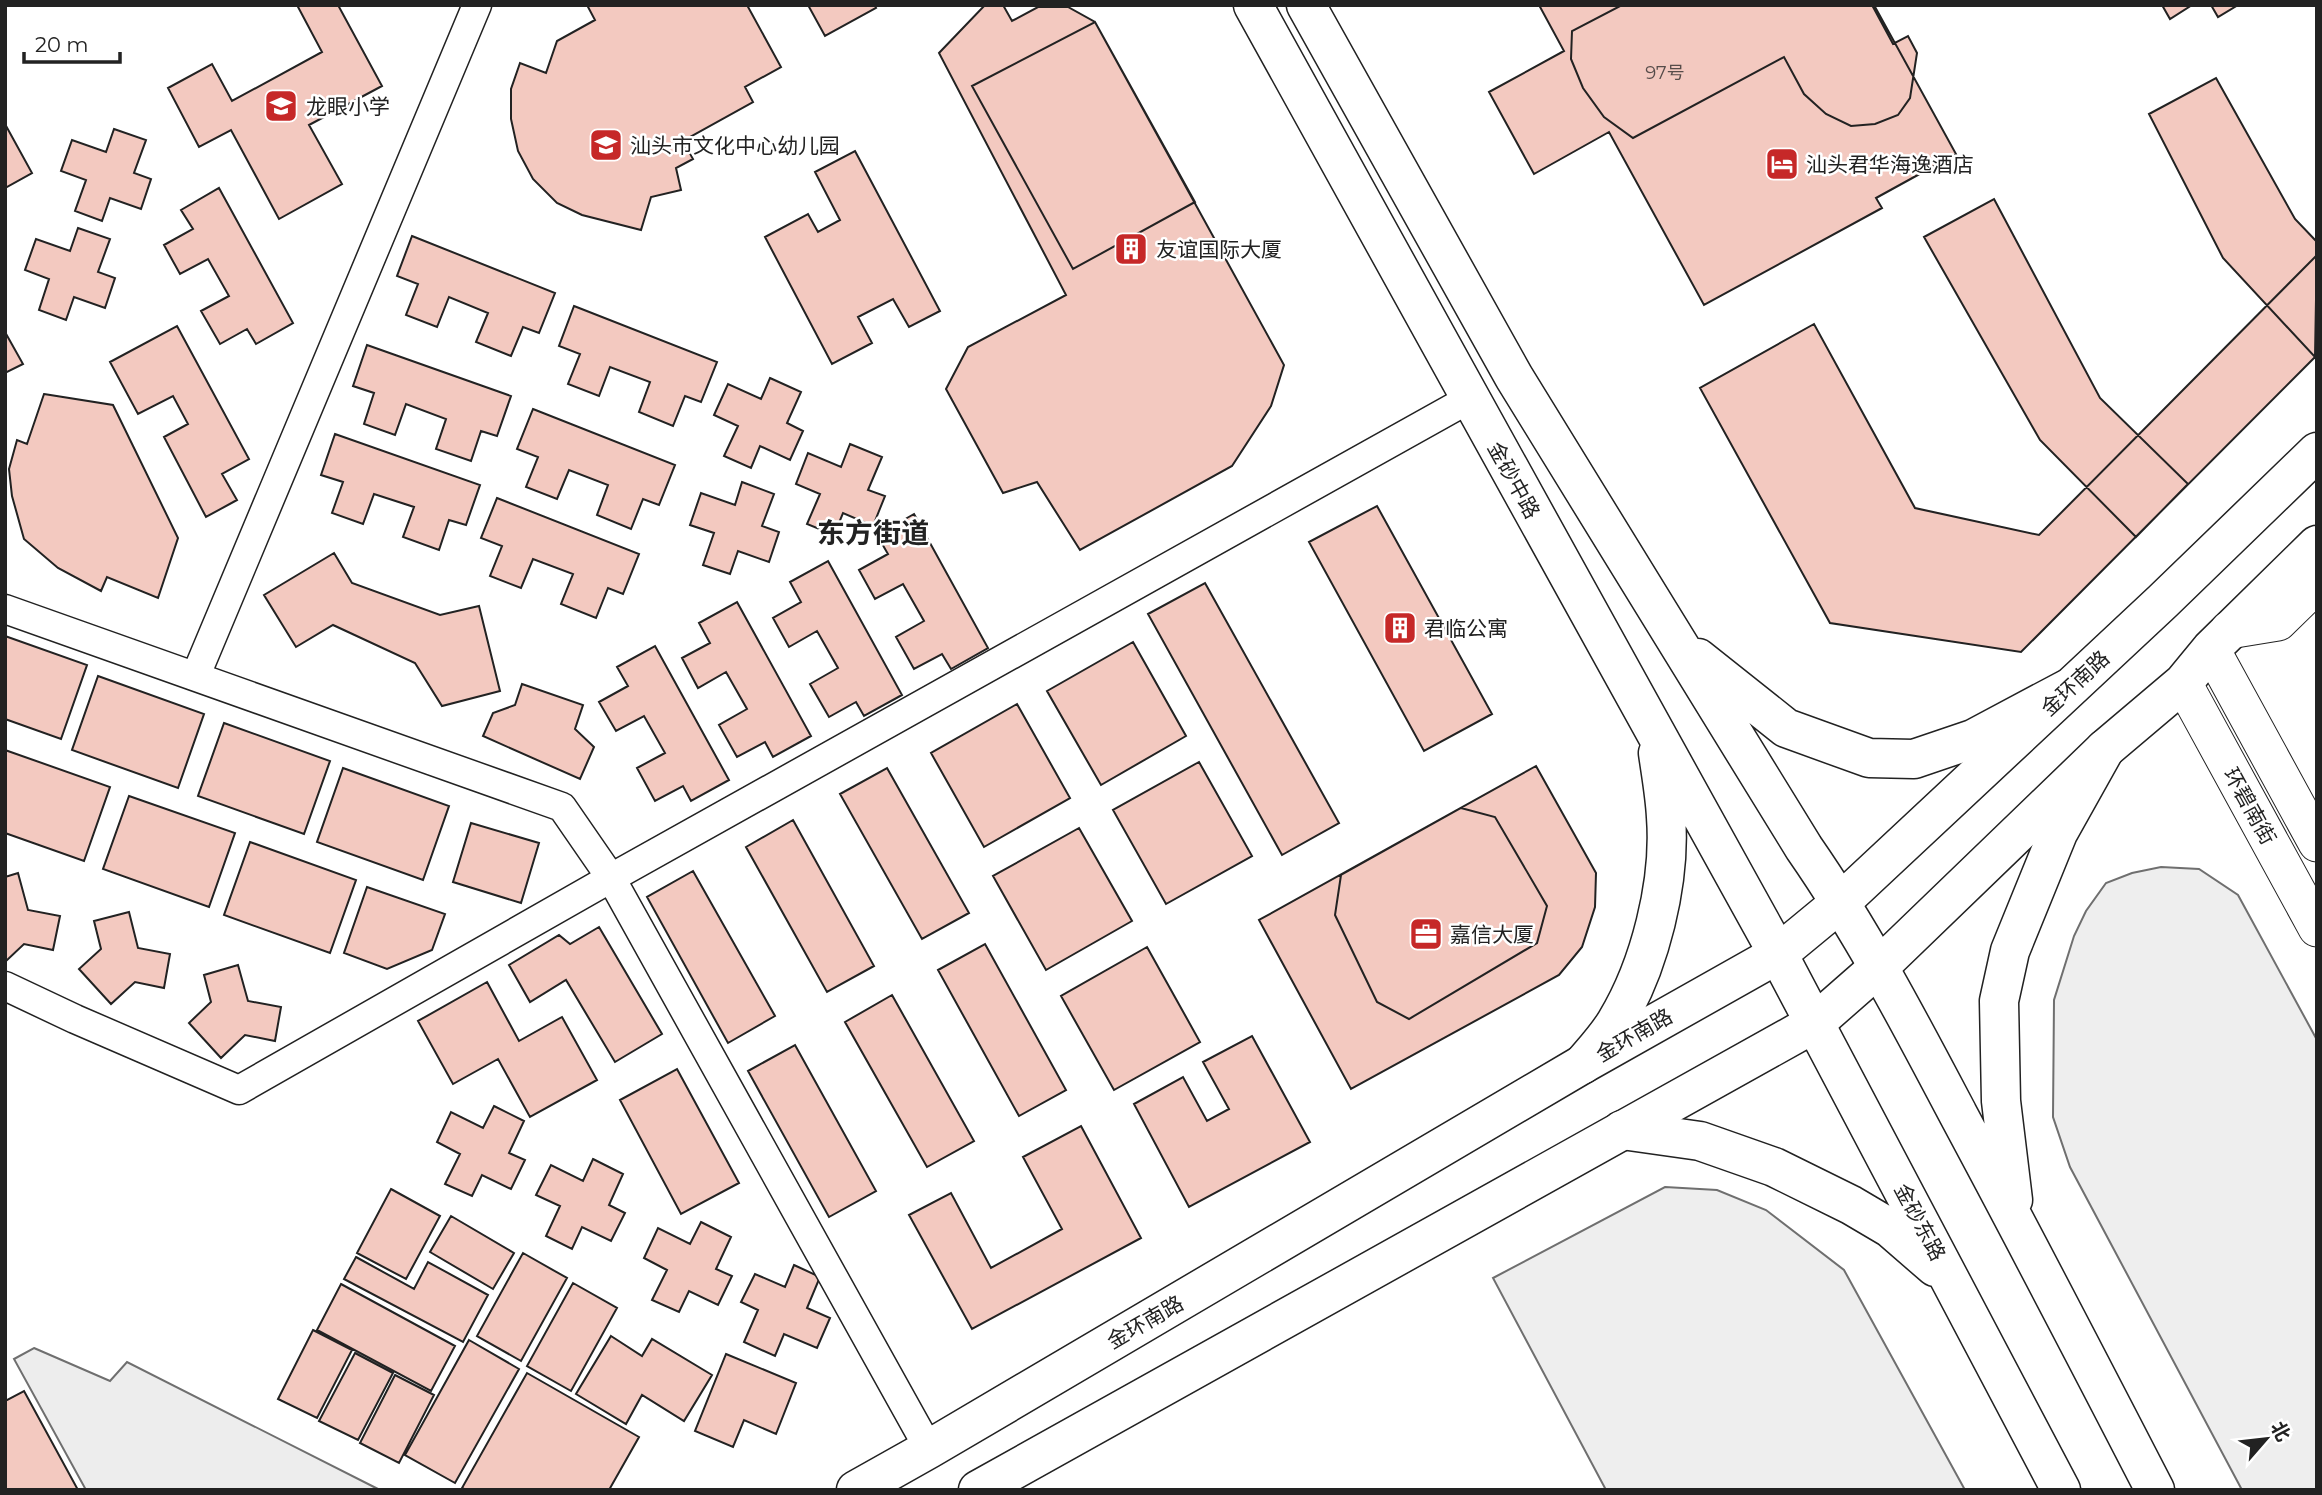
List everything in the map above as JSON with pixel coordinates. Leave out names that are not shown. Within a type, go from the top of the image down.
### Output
[{"type":"main road","name":"金砂中路","points":[[1253,5],[1778,954]]},
{"type":"main road","points":[[1306,5],[1514,377],[1804,848],[1880,966],[2155,1490]]},
{"type":"main road","name":"金环南路","points":[[856,1490],[1583,1064],[1778,954],[1841,902],[2162,602],[2317,452]]},
{"type":"main road","points":[[978,1490],[1815,1023],[1880,966],[2105,750],[2183,683],[2220,640],[2317,545]]},
{"type":"main road","points":[[1678,642],[1786,728],[1870,758],[1914,759],[1973,738],[2067,690]]},
{"type":"main road","points":[[1583,1064],[1616,1024],[1653,936],[1665,879],[1667,819],[1656,734]]},
{"type":"main road","points":[[2015,1220],[2001,1101],[1999,1001],[2010,951],[2058,833],[2105,750]]},
{"type":"main road","name":"金砂东路","points":[[1778,954],[2061,1490]]},
{"type":"main road","points":[[1622,1130],[1700,1142],[1774,1167],[1851,1205],[1890,1228],[1951,1280]]},
{"type":"street","points":[[196,675],[477,5]]},
{"type":"street","points":[[5,986],[239,1090],[611,878],[1469,399]]},
{"type":"street","points":[[2220,640],[2278,622],[2317,584]]},
{"type":"street","points":[[5,588],[13,613],[196,675],[562,807],[611,878],[929,1449]]},
{"type":"street","name":"环碧南街","points":[[2220,640],[2317,844]]},
{"type":"street","name":"环碧南街","points":[[2183,683],[2317,928]]},
{"type":"shaded area","points":[[2161,867],[2199,869],[2238,895],[2317,1040],[2317,1490],[2242,1490],[2070,1167],[2053,1117],[2054,1000],[2074,936],[2086,911],[2106,883],[2132,873]]},
{"type":"shaded area","points":[[1665,1187],[1717,1190],[1766,1210],[1844,1270],[1965,1490],[1606,1490],[1493,1278]]},
{"type":"shaded area","points":[[34,1348],[110,1381],[127,1362],[380,1490],[86,1490],[14,1359]]},
{"type":"building","points":[[297,5],[338,5],[382,86],[309,125],[342,184],[279,219],[231,130],[199,147],[168,88],[212,64],[232,101],[322,52]]},
{"type":"building","points":[[587,5],[747,5],[781,67],[745,87],[753,102],[683,141],[693,159],[676,168],[681,190],[651,197],[641,230],[582,215],[557,203],[533,179],[518,151],[511,119],[511,89],[520,63],[546,73],[557,41],[595,20]]},
{"type":"building","points":[[808,5],[874,5],[876,8],[825,36]]},
{"type":"building","name":"友谊国际大厦","points":[[985,5],[1003,5],[1012,21],[1038,7],[1068,7],[1095,22],[1284,365],[1271,406],[1232,466],[1080,550],[1037,482],[1003,493],[946,389],[968,347],[1066,295],[939,53]]},
{"type":"building","name":"汕头君华海逸酒店","points":[[1539,5],[1874,5],[1956,154],[1876,198],[1882,208],[1704,305],[1609,132],[1534,174],[1489,92],[1564,51]]},
{"type":"building","name":"汕头君华海逸酒店","points":[[1622,5],[1872,5],[1893,44],[1908,36],[1917,53],[1910,98],[1898,115],[1875,124],[1851,126],[1826,114],[1804,94],[1784,57],[1633,138],[1604,117],[1583,88],[1571,59],[1572,31]]},
{"type":"building","points":[[2162,5],[2192,5],[2170,19]]},
{"type":"building","points":[[2211,5],[2238,5],[2218,17]]},
{"type":"building","name":"友谊国际大厦","points":[[1095,22],[1195,202],[1073,269],[972,86]]},
{"type":"building","points":[[2216,78],[2295,219],[2317,242],[2315,357],[2223,258],[2149,114]]},
{"type":"building","points":[[5,124],[32,173],[5,188]]},
{"type":"building","points":[[114,129],[146,140],[134,173],[151,179],[141,209],[110,198],[102,221],[75,211],[86,180],[61,171],[72,140],[106,152]]},
{"type":"building","points":[[855,151],[940,311],[909,327],[893,299],[858,317],[872,343],[832,364],[765,237],[808,214],[818,232],[840,220],[815,172]]},
{"type":"building","points":[[219,188],[293,323],[256,344],[247,329],[220,344],[201,311],[229,296],[208,259],[180,274],[164,245],[193,229],[181,210]]},
{"type":"building","points":[[1994,199],[2100,398],[2188,484],[2136,537],[2040,440],[1924,237]]},
{"type":"building","points":[[78,228],[110,239],[98,272],[115,278],[105,308],[74,297],[66,320],[39,310],[49,279],[25,270],[36,239],[70,251]]},
{"type":"building","points":[[412,236],[555,293],[539,333],[523,327],[511,356],[476,342],[488,313],[449,297],[437,327],[406,315],[418,284],[397,276]]},
{"type":"building","points":[[2317,255],[2317,355],[2021,652],[1830,623],[1700,388],[1814,324],[1915,508],[2039,535]]},
{"type":"building","points":[[574,306],[717,362],[701,402],[685,396],[673,426],[639,412],[650,382],[610,367],[599,396],[568,384],[580,354],[559,346]]},
{"type":"building","points":[[177,326],[249,459],[222,474],[237,500],[206,517],[164,437],[188,424],[173,396],[138,414],[110,362]]},
{"type":"building","points":[[5,332],[23,364],[5,373]]},
{"type":"building","points":[[367,345],[511,396],[497,436],[481,431],[471,461],[436,449],[446,419],[406,404],[395,435],[364,424],[374,393],[353,386]]},
{"type":"building","points":[[770,378],[801,392],[787,423],[803,431],[790,460],[760,446],[751,468],[724,456],[738,426],[714,415],[728,384],[761,399]]},
{"type":"building","points":[[44,394],[113,405],[178,538],[158,598],[107,577],[101,591],[58,568],[24,539],[12,496],[9,469],[17,440],[27,444]]},
{"type":"building","points":[[533,409],[675,465],[659,505],[643,499],[631,529],[597,515],[608,485],[569,470],[557,499],[526,487],[538,457],[517,449]]},
{"type":"building","points":[[335,434],[480,485],[466,525],[449,520],[439,550],[403,537],[414,507],[374,494],[363,524],[332,513],[343,482],[321,475]]},
{"type":"building","points":[[850,444],[882,457],[868,490],[885,496],[873,526],[843,513],[834,535],[807,524],[820,494],[796,484],[808,453],[841,467]]},
{"type":"building","points":[[742,482],[774,494],[762,526],[779,532],[769,562],[738,551],[730,574],[703,565],[714,533],[690,525],[701,493],[735,505]]},
{"type":"building","points":[[497,498],[639,554],[623,594],[608,588],[596,618],[561,604],[573,574],[533,559],[521,588],[490,576],[502,546],[481,538]]},
{"type":"building","name":"君临公寓","points":[[1377,506],[1492,714],[1424,751],[1309,542]]},
{"type":"building","points":[[914,514],[988,648],[951,669],[942,654],[914,669],[896,637],[924,621],[903,584],[875,599],[859,570],[888,554],[877,535]]},
{"type":"building","points":[[334,553],[352,583],[440,615],[479,606],[500,691],[442,706],[415,663],[333,625],[296,647],[264,595]]},
{"type":"building","points":[[828,561],[902,695],[864,716],[856,702],[829,717],[810,684],[838,668],[817,631],[789,647],[773,618],[801,602],[790,582]]},
{"type":"building","points":[[1205,583],[1339,823],[1282,855],[1148,614]]},
{"type":"building","points":[[737,602],[811,736],[773,757],[765,742],[737,757],[719,725],[747,709],[726,672],[698,688],[682,658],[710,643],[699,623]]},
{"type":"building","points":[[5,636],[87,665],[61,739],[5,719]]},
{"type":"building","points":[[1133,642],[1186,736],[1101,785],[1047,691]]},
{"type":"building","points":[[655,646],[729,780],[691,801],[683,786],[655,801],[637,768],[665,753],[644,716],[616,731],[599,702],[628,686],[617,667]]},
{"type":"building","points":[[98,676],[204,714],[178,788],[72,750]]},
{"type":"building","points":[[522,684],[583,705],[575,729],[594,747],[580,779],[483,736],[493,713],[515,705]]},
{"type":"building","points":[[1017,704],[1070,798],[984,847],[931,753]]},
{"type":"building","points":[[224,723],[330,761],[304,834],[198,796]]},
{"type":"building","points":[[5,750],[110,787],[84,861],[5,833]]},
{"type":"building","points":[[1199,762],[1252,856],[1166,904],[1113,810]]},
{"type":"building","name":"嘉信大厦","points":[[1536,766],[1596,873],[1595,907],[1582,947],[1559,975],[1351,1089],[1259,920]]},
{"type":"building","points":[[343,768],[449,806],[423,880],[317,842]]},
{"type":"building","points":[[887,768],[969,913],[922,939],[840,794]]},
{"type":"building","points":[[129,796],[235,833],[209,907],[103,869]]},
{"type":"building","name":"嘉信大厦","points":[[1461,808],[1495,817],[1547,906],[1537,943],[1409,1019],[1377,1002],[1335,915],[1341,875]]},
{"type":"building","points":[[793,820],[874,966],[827,992],[746,847]]},
{"type":"building","points":[[471,823],[539,843],[521,903],[453,882]]},
{"type":"building","points":[[1079,828],[1132,921],[1046,970],[993,876]]},
{"type":"building","points":[[250,842],[356,880],[330,953],[224,915]]},
{"type":"building","points":[[693,871],[775,1016],[728,1043],[647,897]]},
{"type":"building","points":[[18,873],[28,910],[60,916],[53,950],[24,944],[5,962],[5,877]]},
{"type":"building","points":[[367,887],[445,914],[432,950],[387,969],[344,953]]},
{"type":"building","points":[[129,912],[138,948],[170,954],[164,988],[135,982],[111,1004],[79,969],[101,949],[94,921]]},
{"type":"building","points":[[599,927],[662,1034],[615,1062],[566,980],[530,1002],[509,965],[559,935],[570,944]]},
{"type":"building","points":[[985,944],[1066,1090],[1019,1116],[938,970]]},
{"type":"building","points":[[1147,947],[1200,1042],[1114,1090],[1061,996]]},
{"type":"building","points":[[238,965],[248,1001],[281,1007],[275,1041],[245,1035],[221,1058],[189,1023],[211,1002],[204,975]]},
{"type":"building","points":[[487,982],[519,1041],[562,1017],[597,1080],[530,1117],[498,1059],[453,1084],[418,1021]]},
{"type":"building","points":[[892,995],[974,1141],[927,1167],[845,1022]]},
{"type":"building","points":[[1252,1036],[1310,1142],[1189,1207],[1134,1104],[1183,1077],[1207,1121],[1229,1109],[1203,1062]]},
{"type":"building","points":[[795,1045],[876,1191],[829,1217],[748,1071]]},
{"type":"building","points":[[677,1069],[739,1183],[681,1214],[620,1100]]},
{"type":"building","points":[[494,1106],[524,1121],[509,1153],[525,1160],[511,1189],[482,1175],[472,1196],[445,1184],[460,1154],[437,1142],[451,1112],[483,1128]]},
{"type":"building","points":[[1081,1126],[1141,1238],[972,1329],[909,1215],[951,1193],[991,1268],[1062,1229],[1023,1157]]},
{"type":"building","points":[[593,1159],[623,1174],[609,1205],[625,1213],[611,1241],[582,1227],[572,1249],[546,1236],[560,1206],[536,1195],[551,1165],[583,1181]]},
{"type":"building","points":[[391,1189],[440,1216],[406,1279],[357,1253]]},
{"type":"building","points":[[451,1216],[514,1253],[493,1289],[430,1252]]},
{"type":"building","points":[[701,1222],[731,1237],[716,1269],[732,1276],[718,1305],[689,1291],[679,1312],[652,1300],[667,1270],[644,1258],[658,1228],[690,1244]]},
{"type":"building","points":[[523,1253],[567,1278],[521,1361],[477,1336]]},
{"type":"building","points":[[356,1257],[414,1289],[428,1262],[488,1295],[463,1342],[344,1279]]},
{"type":"building","points":[[794,1265],[820,1277],[807,1308],[830,1318],[817,1348],[784,1334],[775,1356],[744,1342],[758,1310],[741,1302],[755,1274],[785,1287]]},
{"type":"building","points":[[573,1283],[617,1308],[571,1391],[527,1366]]},
{"type":"building","points":[[341,1284],[455,1346],[431,1391],[317,1330]]},
{"type":"building","points":[[313,1330],[352,1350],[317,1418],[278,1399]]},
{"type":"building","points":[[611,1336],[642,1356],[652,1339],[712,1375],[684,1421],[642,1395],[626,1424],[576,1394]]},
{"type":"building","points":[[469,1340],[519,1369],[455,1483],[405,1455]]},
{"type":"building","points":[[355,1353],[393,1373],[358,1440],[319,1421]]},
{"type":"building","points":[[726,1354],[796,1383],[776,1434],[744,1420],[733,1447],[695,1431]]},
{"type":"building","points":[[527,1373],[639,1437],[609,1490],[462,1488]]},
{"type":"building","points":[[395,1375],[434,1395],[399,1463],[360,1443]]},
{"type":"building","points":[[24,1391],[78,1490],[5,1490],[5,1401]]},
{"type":"place","name":"龙眼小学","points":[[281,106]]},
{"type":"place","name":"汕头市文化中心幼儿园","points":[[606,145]]},
{"type":"place","name":"汕头君华海逸酒店","points":[[1782,164]]},
{"type":"place","name":"友谊国际大厦","points":[[1131,249]]},
{"type":"place","name":"君临公寓","points":[[1400,628]]},
{"type":"place","name":"嘉信大厦","points":[[1426,934]]},
{"type":"district","name":"东方街道","points":[[873,533]]}]
